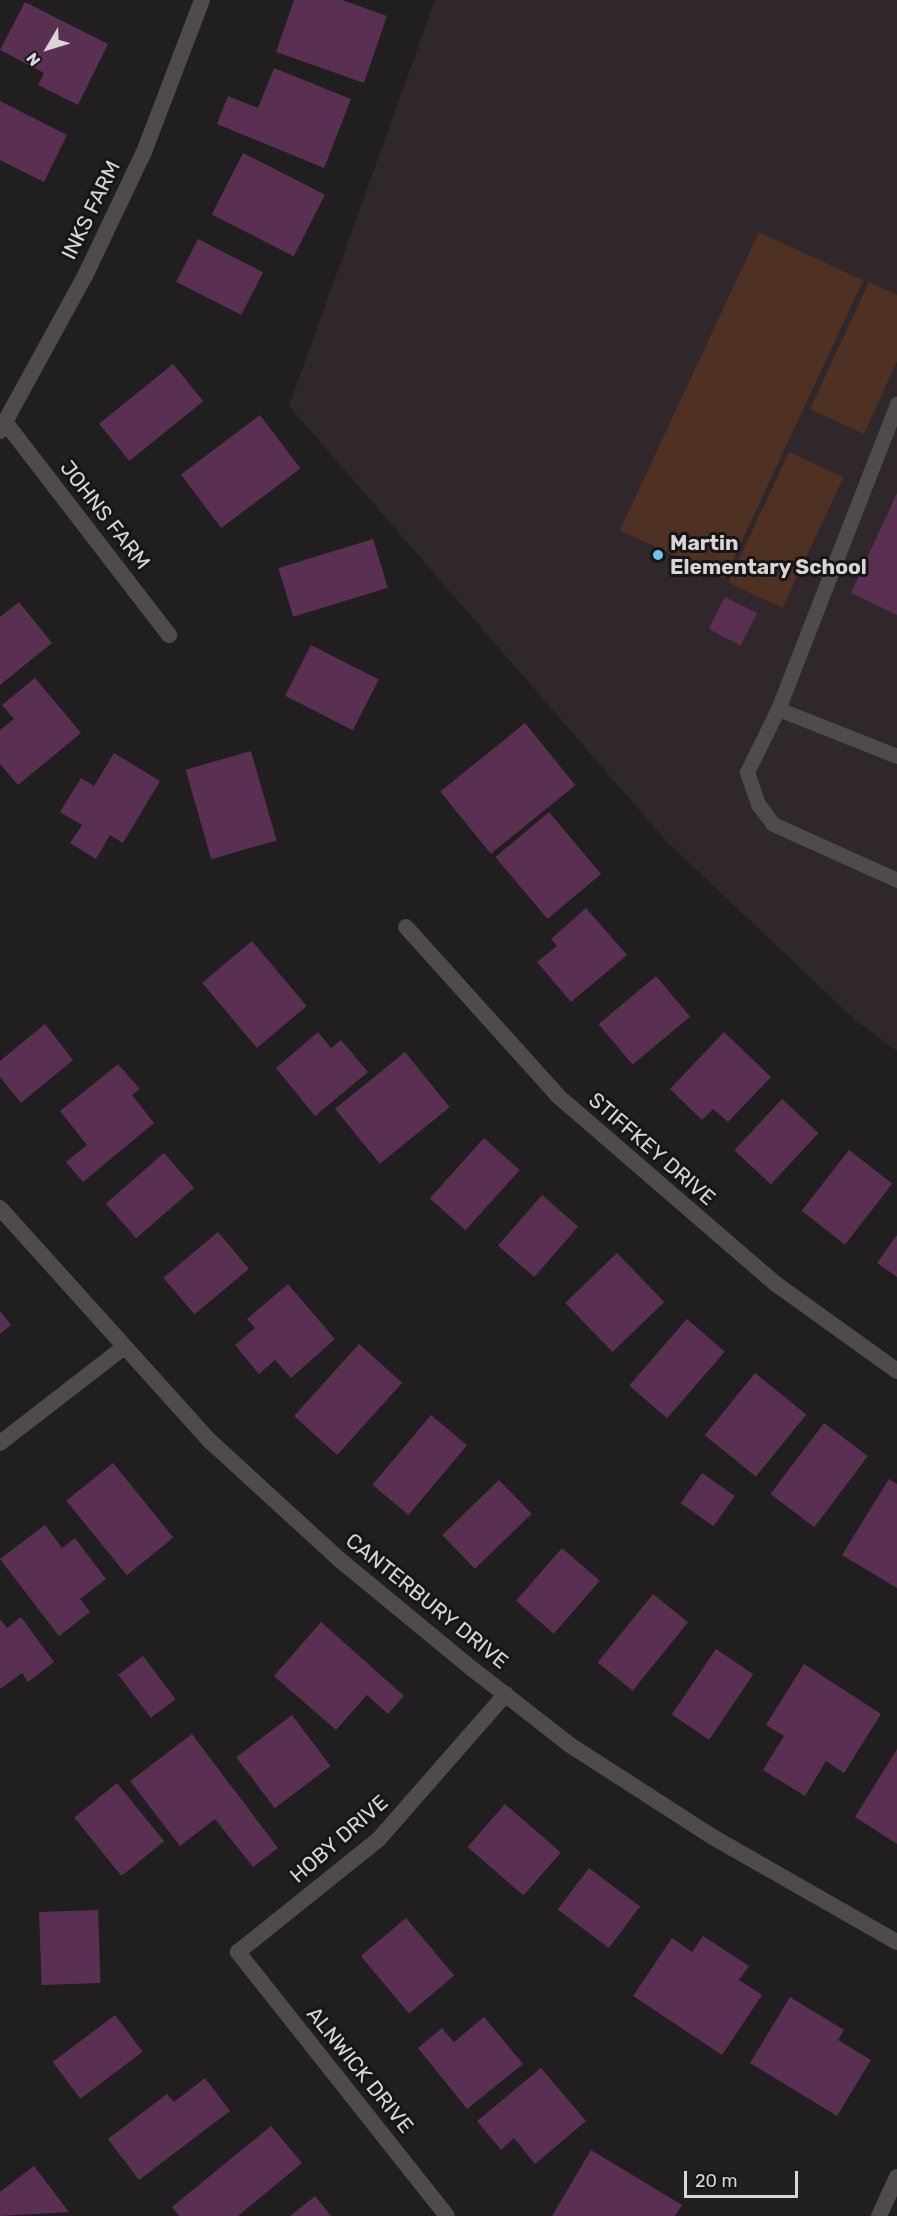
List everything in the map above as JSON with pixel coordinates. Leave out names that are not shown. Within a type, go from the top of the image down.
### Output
[{"type":"street","name":"INKS FARM","points":[[3,427],[84,276],[144,152],[202,0]]},
{"type":"street","name":"JOHNS FARM","points":[[3,427],[169,635]]},
{"type":"street","name":"STIFFKEY DRIVE","points":[[406,927],[558,1096],[776,1284],[897,1371]]},
{"type":"street","name":"CANTERBURY DRIVE","points":[[0,1208],[123,1348],[210,1441],[340,1560],[570,1744],[711,1836],[897,1942]]},
{"type":"street","points":[[0,1443],[123,1348]]},
{"type":"street","name":"HOBY DRIVE","points":[[238,1952],[378,1840],[506,1694]]},
{"type":"street","name":"ALNWICK DRIVE","points":[[238,1952],[447,2216]]},
{"type":"street","points":[[879,2216],[897,2177]]},
{"type":"lane","points":[[897,403],[778,709],[747,772],[758,804],[773,824],[897,880]]},
{"type":"lane","points":[[778,709],[897,756]]},
{"type":"shaded area","name":"Martin Elementary School","points":[[435,0],[897,0],[897,1051],[855,1020],[667,842],[289,406]]},
{"type":"shaded area","points":[[759,232],[863,281],[724,579],[620,530]]},
{"type":"shaded area","points":[[869,282],[897,295],[897,361],[864,434],[810,409]]},
{"type":"shaded area","points":[[789,452],[843,477],[783,608],[728,583]]},
{"type":"building","points":[[294,0],[342,0],[387,16],[364,83],[276,52]]},
{"type":"building","points":[[25,2],[108,44],[78,105],[38,85],[44,73],[0,50]]},
{"type":"building","points":[[274,68],[351,99],[324,168],[217,124],[228,96],[258,108]]},
{"type":"building","points":[[0,101],[67,135],[44,182],[0,160]]},
{"type":"building","points":[[243,153],[325,195],[294,256],[212,214]]},
{"type":"building","points":[[198,239],[263,272],[241,315],[176,282]]},
{"type":"building","points":[[173,364],[203,401],[129,461],[99,424]]},
{"type":"building","points":[[260,415],[300,469],[221,528],[181,475]]},
{"type":"building","points":[[897,493],[897,615],[851,593]]},
{"type":"building","points":[[373,539],[388,588],[293,617],[278,568]]},
{"type":"building","points":[[725,597],[757,613],[741,645],[709,629]]},
{"type":"building","points":[[19,602],[52,643],[0,685],[0,617]]},
{"type":"building","points":[[311,645],[379,680],[353,730],[285,696]]},
{"type":"building","points":[[35,678],[81,733],[18,785],[0,764],[0,730],[14,719],[2,705]]},
{"type":"building","points":[[525,723],[575,785],[491,854],[440,792]]},
{"type":"building","points":[[251,751],[277,840],[211,859],[186,770]]},
{"type":"building","points":[[114,753],[160,781],[123,843],[110,835],[96,859],[70,843],[82,825],[60,812],[81,778],[94,786]]},
{"type":"building","points":[[549,812],[601,874],[547,919],[495,857]]},
{"type":"building","points":[[586,908],[627,955],[571,1002],[537,962],[557,946],[551,939]]},
{"type":"building","points":[[252,941],[307,1006],[257,1048],[202,983]]},
{"type":"building","points":[[656,976],[690,1017],[633,1065],[599,1024]]},
{"type":"building","points":[[45,1024],[73,1060],[21,1103],[0,1077],[0,1061]]},
{"type":"building","points":[[318,1032],[331,1048],[341,1040],[368,1072],[315,1116],[276,1068]]},
{"type":"building","points":[[724,1032],[771,1077],[728,1122],[713,1109],[702,1120],[670,1089]]},
{"type":"building","points":[[405,1052],[450,1107],[380,1164],[335,1109]]},
{"type":"building","points":[[118,1064],[140,1089],[132,1095],[154,1123],[83,1182],[66,1162],[87,1145],[60,1111]]},
{"type":"building","points":[[782,1099],[819,1133],[771,1184],[734,1150]]},
{"type":"building","points":[[484,1138],[520,1170],[465,1230],[430,1198]]},
{"type":"building","points":[[849,1150],[892,1184],[845,1245],[802,1211]]},
{"type":"building","points":[[164,1153],[194,1188],[136,1238],[106,1204]]},
{"type":"building","points":[[542,1195],[578,1226],[534,1277],[498,1246]]},
{"type":"building","points":[[218,1232],[249,1269],[194,1314],[164,1278]]},
{"type":"building","points":[[897,1235],[897,1277],[877,1263]]},
{"type":"building","points":[[617,1253],[664,1302],[612,1352],[565,1303]]},
{"type":"building","points":[[288,1284],[335,1339],[291,1378],[275,1360],[259,1374],[235,1345],[255,1328],[247,1319]]},
{"type":"building","points":[[0,1311],[11,1325],[0,1334]]},
{"type":"building","points":[[687,1319],[725,1352],[667,1418],[629,1385]]},
{"type":"building","points":[[359,1344],[402,1383],[337,1455],[294,1416]]},
{"type":"building","points":[[755,1373],[806,1415],[756,1477],[705,1435]]},
{"type":"building","points":[[431,1415],[467,1445],[409,1515],[373,1485]]},
{"type":"building","points":[[824,1423],[868,1456],[814,1527],[770,1494]]},
{"type":"building","points":[[113,1463],[173,1538],[127,1575],[66,1501]]},
{"type":"building","points":[[702,1473],[735,1496],[714,1526],[681,1503]]},
{"type":"building","points":[[889,1479],[897,1484],[897,1588],[842,1555]]},
{"type":"building","points":[[499,1480],[532,1514],[475,1569],[442,1535]]},
{"type":"building","points":[[45,1525],[62,1548],[75,1538],[106,1579],[80,1599],[90,1612],[59,1636],[0,1559]]},
{"type":"building","points":[[562,1548],[600,1581],[554,1634],[516,1601]]},
{"type":"building","points":[[653,1594],[688,1622],[633,1691],[598,1662]]},
{"type":"building","points":[[21,1617],[54,1662],[28,1682],[22,1673],[0,1689],[0,1619],[7,1628]]},
{"type":"building","points":[[321,1622],[404,1696],[388,1714],[367,1695],[336,1730],[274,1676]]},
{"type":"building","points":[[716,1649],[753,1674],[709,1740],[672,1714]]},
{"type":"building","points":[[143,1656],[175,1699],[151,1718],[118,1675]]},
{"type":"building","points":[[804,1664],[881,1714],[844,1773],[826,1761],[805,1796],[763,1770],[784,1736],[766,1725]]},
{"type":"building","points":[[292,1715],[331,1766],[275,1808],[236,1757]]},
{"type":"building","points":[[192,1734],[278,1848],[253,1867],[215,1819],[180,1846],[130,1781]]},
{"type":"building","points":[[897,1749],[897,1844],[855,1817]]},
{"type":"building","points":[[117,1783],[164,1841],[121,1876],[74,1818]]},
{"type":"building","points":[[505,1804],[561,1853],[523,1896],[468,1847]]},
{"type":"building","points":[[589,1868],[640,1907],[609,1948],[558,1910]]},
{"type":"building","points":[[98,1910],[101,1983],[42,1985],[39,1912]]},
{"type":"building","points":[[406,1918],[454,1975],[409,2013],[361,1956]]},
{"type":"building","points":[[703,1936],[749,1966],[739,1980],[762,1995],[722,2055],[633,1996],[672,1938],[692,1952]]},
{"type":"building","points":[[790,1997],[844,2030],[838,2040],[871,2060],[837,2116],[750,2063]]},
{"type":"building","points":[[115,2015],[143,2052],[80,2099],[53,2062]]},
{"type":"building","points":[[484,2017],[523,2064],[467,2109],[418,2048],[442,2028],[454,2042]]},
{"type":"building","points":[[541,2068],[586,2121],[535,2164],[514,2138],[501,2150],[477,2121]]},
{"type":"building","points":[[205,2078],[230,2111],[139,2180],[108,2139],[167,2094],[174,2102]]},
{"type":"building","points":[[271,2126],[302,2163],[238,2216],[179,2216],[172,2207]]},
{"type":"building","points":[[591,2150],[682,2205],[675,2216],[552,2216]]},
{"type":"building","points":[[34,2166],[69,2212],[0,2216],[0,2192]]},
{"type":"building","points":[[315,2196],[331,2216],[290,2216]]},
{"type":"place","name":"Martin Elementary School","points":[[658,555]]}]
